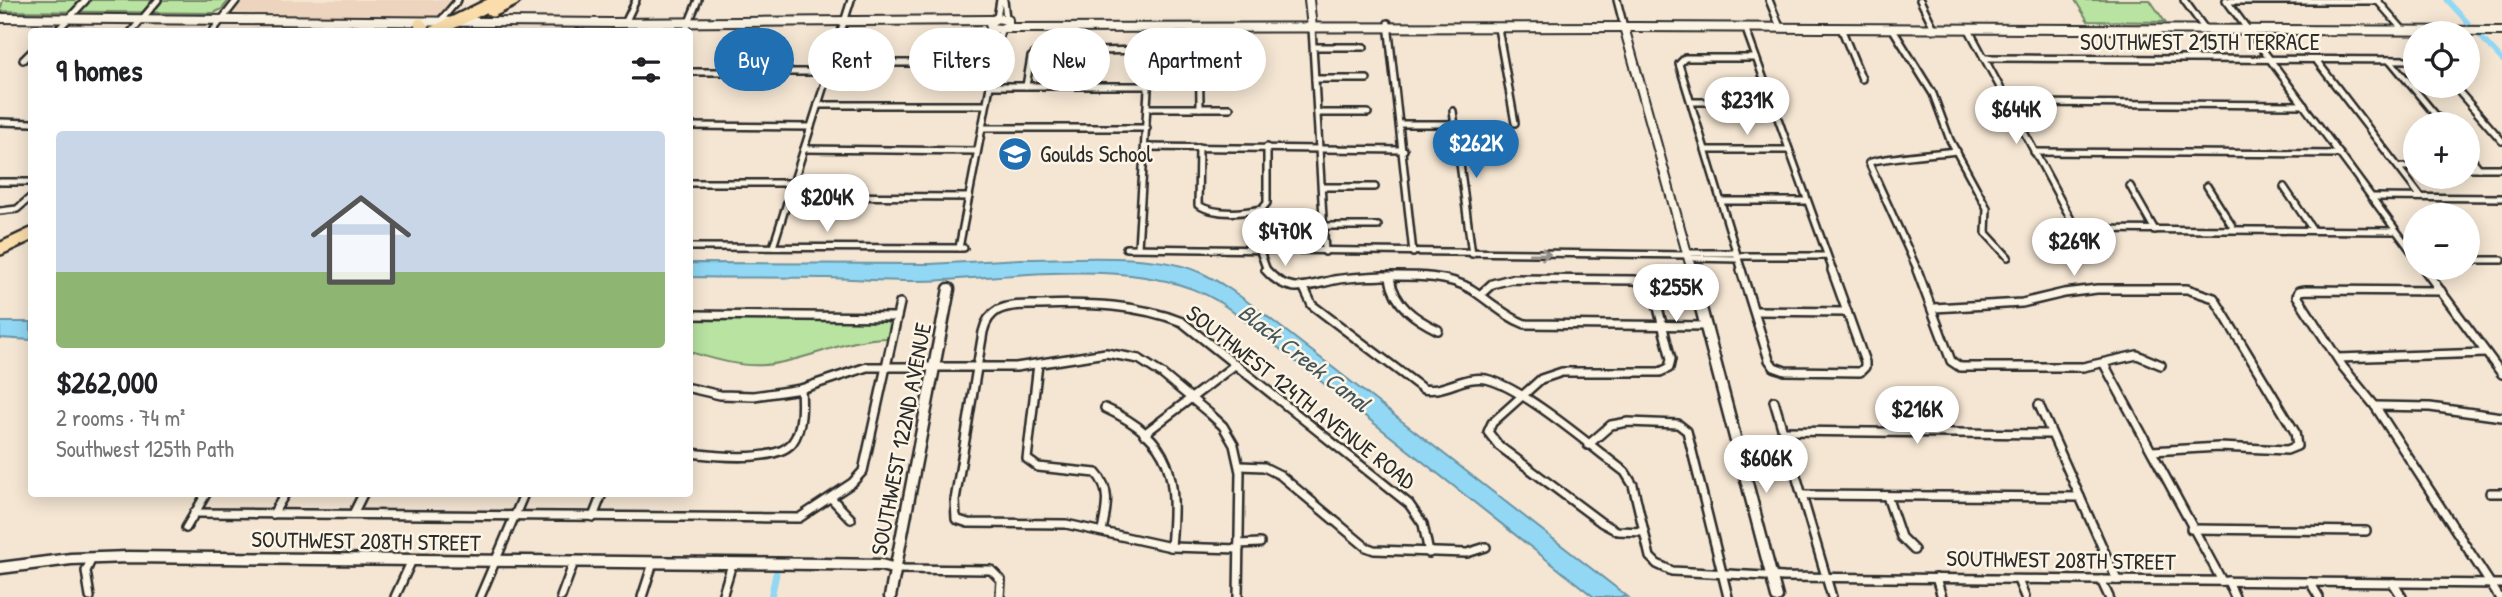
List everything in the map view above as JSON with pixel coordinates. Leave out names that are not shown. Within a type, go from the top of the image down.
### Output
[{"type":"highway","points":[[470,22],[469,18],[506,0]]},
{"type":"highway","points":[[452,27],[498,4],[514,0]]},
{"type":"highway","points":[[452,27],[470,22],[498,4]]},
{"type":"highway","points":[[498,4],[494,14],[501,22]]},
{"type":"highway","points":[[0,241],[28,228]]},
{"type":"highway","points":[[0,249],[28,236]]},
{"type":"street","points":[[60,28],[86,0]]},
{"type":"street","points":[[134,28],[158,0]]},
{"type":"street","points":[[215,28],[236,0]]},
{"type":"street","points":[[441,20],[458,0]]},
{"type":"street","points":[[626,21],[636,0]]},
{"type":"street","points":[[688,26],[698,0]]},
{"type":"street","points":[[842,28],[851,0]]},
{"type":"street","points":[[999,28],[1002,0]]},
{"type":"street","points":[[1309,0],[1325,252]]},
{"type":"street","points":[[1617,0],[1619,27],[1688,255],[1777,597]]},
{"type":"street","points":[[1769,0],[1780,27]]},
{"type":"street","points":[[1920,0],[1934,28]]},
{"type":"street","points":[[2184,0],[2205,29]]},
{"type":"street","points":[[2227,0],[2377,0],[2403,28]]},
{"type":"street","points":[[2227,0],[2403,240]]},
{"type":"street","points":[[0,21],[441,20],[452,27]]},
{"type":"street","points":[[220,21],[452,27]]},
{"type":"street","points":[[610,23],[626,21],[688,26]]},
{"type":"street","points":[[470,22],[688,26],[844,23],[1218,23],[1498,28],[2403,30]]},
{"type":"street","points":[[1152,27],[1166,24],[1218,23]]},
{"type":"street","points":[[1388,26],[1609,23],[1619,27]]},
{"type":"street","points":[[999,24],[1152,27],[1312,25]]},
{"type":"street","points":[[1388,26],[1404,150],[1413,253]]},
{"type":"street","points":[[1199,27],[1200,108]]},
{"type":"street","points":[[1745,27],[1865,362],[1864,369],[1856,372],[1785,371],[1774,367],[1769,360],[1679,64],[1681,60],[1755,58]]},
{"type":"street","points":[[1498,28],[1515,123]]},
{"type":"street","points":[[1841,28],[1863,79]]},
{"type":"street","points":[[1892,28],[1929,86],[1957,151],[1987,208],[1986,233],[2008,257]]},
{"type":"street","points":[[1968,28],[2088,251]]},
{"type":"street","points":[[2480,31],[2502,31]]},
{"type":"street","points":[[1314,47],[1364,47]]},
{"type":"street","points":[[1026,86],[1031,57],[1037,52],[1124,50]]},
{"type":"street","points":[[23,60],[28,55]]},
{"type":"street","name":"SOUTHWEST 215TH TERRACE","points":[[1984,58],[2403,60]]},
{"type":"street","points":[[2316,60],[2421,197]]},
{"type":"street","points":[[2390,60],[2433,112]]},
{"type":"street","points":[[693,72],[808,72]]},
{"type":"street","points":[[1315,79],[1367,79]]},
{"type":"street","points":[[1015,86],[1124,86]]},
{"type":"street","points":[[773,247],[823,91]]},
{"type":"street","points":[[693,247],[962,248],[988,91]]},
{"type":"street","points":[[1138,247],[1149,108],[1147,91]]},
{"type":"street","points":[[2464,98],[2502,141]]},
{"type":"street","points":[[1691,102],[1772,102]]},
{"type":"street","points":[[2008,103],[2304,105]]},
{"type":"street","points":[[818,105],[986,105]]},
{"type":"street","points":[[1149,108],[1230,108]]},
{"type":"street","points":[[1453,111],[1472,254]]},
{"type":"street","points":[[1317,113],[1368,113]]},
{"type":"street","points":[[0,122],[28,122]]},
{"type":"street","points":[[1400,124],[1455,124]]},
{"type":"street","points":[[693,126],[811,127]]},
{"type":"street","points":[[982,128],[1147,128]]},
{"type":"street","points":[[1145,146],[1404,150]]},
{"type":"street","points":[[1199,147],[1196,199],[1201,208],[1248,211],[1265,208],[1268,200],[1267,147]]},
{"type":"street","points":[[804,149],[977,151]]},
{"type":"street","points":[[1706,150],[1789,150]]},
{"type":"street","points":[[1957,151],[1870,161],[1902,240],[1934,308],[1950,359],[1956,366],[2006,369],[2087,367],[2137,355],[2161,365]]},
{"type":"street","points":[[2034,152],[2340,154]]},
{"type":"street","points":[[2480,168],[2502,168]]},
{"type":"street","points":[[0,182],[28,182]]},
{"type":"street","points":[[693,183],[793,183]]},
{"type":"street","points":[[2130,186],[2155,230]]},
{"type":"street","points":[[2207,186],[2234,229]]},
{"type":"street","points":[[1322,187],[1375,187]]},
{"type":"street","points":[[2284,187],[2313,230]]},
{"type":"street","points":[[789,196],[969,197]]},
{"type":"street","points":[[2371,197],[2502,198]]},
{"type":"street","points":[[0,211],[17,209],[28,199]]},
{"type":"street","points":[[1721,201],[1807,201]]},
{"type":"street","points":[[1324,226],[1378,226]]},
{"type":"street","points":[[2076,229],[2396,231]]},
{"type":"street","points":[[1126,248],[1826,256]]},
{"type":"street","points":[[1260,251],[1260,262],[1264,269],[1282,282],[1304,288],[1336,279],[1447,280],[1481,294],[1507,317],[1525,324],[1707,326]]},
{"type":"street","points":[[2480,260],[2502,260]]},
{"type":"street","points":[[1390,278],[1394,296],[1423,323],[1438,330]]},
{"type":"street","points":[[1304,288],[1312,305],[1423,389],[1433,391],[1459,381],[1481,379],[1499,384],[1522,397],[1630,477],[1644,532],[1617,531],[1602,523],[1499,446],[1489,435],[1492,423],[1522,397],[1541,379],[1557,372],[1660,372],[1669,368],[1671,359],[1663,325],[1655,294],[1649,284],[1634,280],[1504,280],[1489,285],[1481,294]]},
{"type":"street","points":[[2433,280],[2502,374]]},
{"type":"street","name":"SOUTHWEST 122ND AVENUE","points":[[890,597],[949,289]]},
{"type":"street","points":[[1934,308],[2022,303],[2097,289],[2187,289],[2209,295],[2218,302],[2258,367],[2297,436],[2297,446],[2283,450],[2219,447],[2152,451]]},
{"type":"street","points":[[2441,291],[2299,291],[2299,300],[2338,358],[2375,405],[2499,597]]},
{"type":"street","points":[[194,513],[795,519],[807,515],[858,478],[863,471],[900,303]]},
{"type":"street","name":"SOUTHWEST 124TH AVENUE ROAD","points":[[977,367],[984,325],[995,312],[1018,306],[1121,307],[1150,310],[1182,322],[1409,505],[1423,524],[1429,553]]},
{"type":"street","points":[[1755,311],[1847,312]]},
{"type":"street","points":[[693,315],[897,317]]},
{"type":"street","points":[[693,389],[711,394],[746,397],[800,389],[862,368],[1038,364],[1098,353],[1122,354],[1153,366],[1227,432],[1234,445],[1240,466],[1238,597]]},
{"type":"street","points":[[2338,358],[2486,353]]},
{"type":"street","points":[[1038,364],[1027,459],[1036,467],[1082,469],[1100,477],[1108,496],[1102,531]]},
{"type":"street","points":[[1144,434],[1236,364]]},
{"type":"street","points":[[2104,364],[2191,529],[2235,597]]},
{"type":"street","points":[[977,367],[954,507],[955,517],[968,523],[1059,524],[1171,547],[1261,543]]},
{"type":"street","points":[[693,453],[760,454],[783,449],[791,444],[802,409],[800,389]]},
{"type":"street","points":[[1774,401],[1832,597]]},
{"type":"street","points":[[2039,405],[2117,580]]},
{"type":"street","points":[[2375,405],[2430,407],[2502,417]]},
{"type":"street","points":[[1105,408],[1120,414],[1144,434],[1166,457],[1174,473],[1171,547]]},
{"type":"street","points":[[1588,445],[1616,423],[1666,422],[1682,426],[1691,441],[1728,597]]},
{"type":"street","points":[[1783,431],[2051,434]]},
{"type":"street","points":[[1240,466],[1264,467],[1280,475],[1370,549],[1429,553],[1467,552],[1486,547]]},
{"type":"street","points":[[2490,493],[2502,493]]},
{"type":"street","points":[[1802,495],[2080,497]]},
{"type":"street","points":[[1887,496],[1901,537],[1914,550]]},
{"type":"street","points":[[186,528],[204,497]]},
{"type":"street","points":[[274,514],[283,497]]},
{"type":"street","points":[[352,514],[361,497]]},
{"type":"street","points":[[480,597],[522,497]]},
{"type":"street","points":[[593,517],[601,497]]},
{"type":"street","points":[[831,498],[851,519]]},
{"type":"street","points":[[2191,529],[2366,531]]},
{"type":"street","name":"SOUTHWEST 208TH STREET","points":[[1644,532],[1650,556],[1661,567],[1677,572],[1936,579],[2502,584]]},
{"type":"street","points":[[90,597],[86,571],[92,558]]},
{"type":"street","name":"SOUTHWEST 208TH STREET","points":[[0,568],[92,558],[881,565],[896,569]]},
{"type":"street","points":[[395,597],[412,560]]},
{"type":"street","points":[[561,597],[574,562]]},
{"type":"street","points":[[642,597],[653,563]]},
{"type":"street","points":[[722,597],[732,564]]},
{"type":"street","points":[[896,569],[985,569],[999,576],[1000,597]]},
{"type":"street","points":[[1936,579],[1942,597]]},
{"type":"street","points":[[2018,580],[2025,597]]},
{"type":"street","points":[[2101,580],[2109,597]]},
{"type":"street","points":[[2310,582],[2319,597]]},
{"type":"street","points":[[2393,583],[2402,597]]},
{"type":"shaded area","points":[[241,0],[453,0],[445,12],[438,16],[229,15]]},
{"type":"green space","points":[[3,0],[229,0],[222,9],[214,13],[0,11]]},
{"type":"green space","points":[[2075,0],[2150,0],[2165,22],[2088,21]]},
{"type":"green space","points":[[693,318],[883,319],[891,326],[889,338],[842,345],[781,363],[746,365],[693,353]]},
{"type":"water","name":"Black Creek Canal","points":[[1111,258],[1157,261],[1197,271],[1217,281],[1273,321],[1628,597],[1594,597],[1228,308],[1199,292],[1166,281],[1130,275],[1091,273],[915,281],[693,277],[693,263],[930,264]]},
{"type":"water","points":[[0,322],[28,322],[28,340],[0,338]]},
{"type":"waterway","points":[[2447,0],[2466,21]]},
{"type":"waterway","points":[[2480,36],[2502,60]]},
{"type":"waterway","points":[[771,597],[776,574]]},
{"type":"place","name":"Goulds School","points":[[1015,154]]}]
